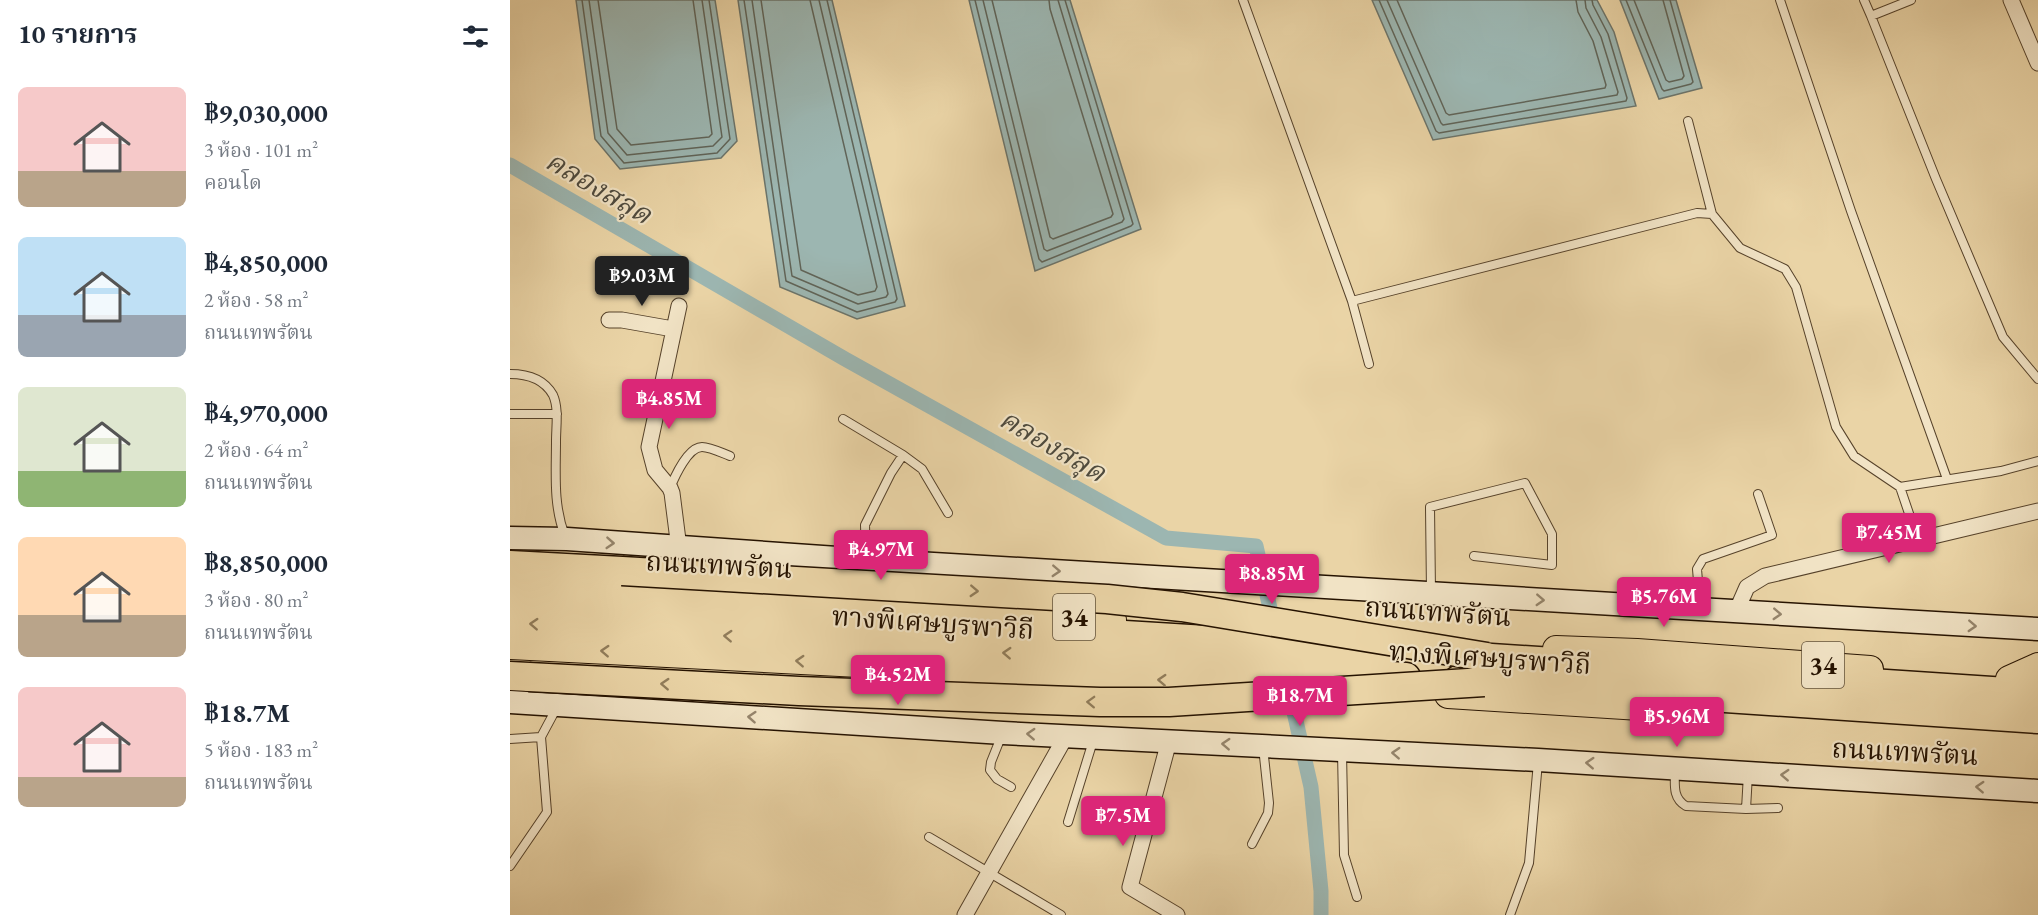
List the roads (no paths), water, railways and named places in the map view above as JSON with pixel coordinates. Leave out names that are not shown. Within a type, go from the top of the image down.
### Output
[{"type":"highway","points":[[510,565],[1107,599],[1182,607],[1486,670]]},
{"type":"highway","name":"ถนนเทพรัตน","points":[[510,582],[929,607],[1479,646],[1637,652],[2038,681]]},
{"type":"highway","name":"ทางพิเศษบูรพาวิถี","points":[[510,597],[1486,670],[2038,719]]},
{"type":"highway","name":"ทางพิเศษบูรพาวิถี","points":[[510,623],[2038,694]]},
{"type":"highway","name":"ถนนเทพรัตน","points":[[510,646],[1484,696],[2038,732]]},
{"type":"highway","points":[[2010,679],[2038,666]]},
{"type":"highway","points":[[510,676],[800,691],[1100,702],[1169,702],[1486,670]]},
{"type":"main road","name":"ถนนเทพรัตน","points":[[510,538],[567,539],[866,560],[2038,630]]},
{"type":"main road","name":"ถนนเทพรัตน","points":[[510,702],[1003,733],[1538,760],[2038,790]]},
{"type":"street","points":[[2011,0],[2038,63]]},
{"type":"street","points":[[679,306],[649,447],[655,470],[670,488],[680,548]]},
{"type":"street","points":[[609,320],[674,329]]},
{"type":"street","points":[[1736,612],[1747,587],[1765,576],[2038,511]]},
{"type":"street","points":[[965,915],[1066,736]]},
{"type":"street","points":[[1169,741],[1130,887],[1177,915]]},
{"type":"lane","points":[[1243,0],[1352,302],[1369,364]]},
{"type":"lane","points":[[1780,0],[1851,211],[1947,479]]},
{"type":"lane","points":[[1864,0],[2003,337],[2038,379]]},
{"type":"lane","points":[[1871,16],[1911,0]]},
{"type":"lane","points":[[1688,121],[1712,214],[1740,248],[1785,269],[1796,287],[1836,428],[1854,456],[1900,487],[1918,540]]},
{"type":"lane","points":[[1352,302],[1697,213],[1712,214]]},
{"type":"lane","points":[[510,374],[523,374],[541,381],[553,396],[556,414],[556,499],[560,521],[567,539]]},
{"type":"lane","points":[[510,414],[556,414]]},
{"type":"lane","points":[[843,419],[922,469],[948,513]]},
{"type":"lane","points":[[670,488],[687,456],[696,448],[703,447],[730,456]]},
{"type":"lane","points":[[866,560],[865,525],[891,473],[903,455]]},
{"type":"lane","points":[[1900,487],[2001,471],[2038,461]]},
{"type":"lane","points":[[1431,594],[1430,507],[1525,483],[1552,534],[1552,565],[1474,556]]},
{"type":"lane","points":[[1701,610],[1697,569],[1703,559],[1772,535],[1758,494]]},
{"type":"lane","points":[[510,866],[547,812],[541,737],[558,705]]},
{"type":"lane","points":[[1003,733],[990,770],[997,779],[1011,787]]},
{"type":"lane","points":[[1068,822],[1094,736]]},
{"type":"lane","points":[[510,739],[541,737]]},
{"type":"lane","points":[[1252,844],[1268,813],[1273,746]]},
{"type":"lane","points":[[1342,750],[1344,855],[1357,897]]},
{"type":"lane","points":[[1510,915],[1529,863],[1538,760]]},
{"type":"lane","points":[[1675,768],[1678,802],[1686,806],[1778,808]]},
{"type":"lane","points":[[1746,809],[1748,773]]},
{"type":"lane","points":[[929,837],[1061,915]]},
{"type":"water","points":[[576,0],[715,0],[737,141],[721,158],[620,169],[595,139]]},
{"type":"water","points":[[738,0],[832,0],[905,306],[857,319],[780,287]]},
{"type":"water","points":[[969,0],[1070,0],[1141,229],[1035,271]]},
{"type":"water","points":[[1372,0],[1597,0],[1614,32],[1636,106],[1433,140]]},
{"type":"water","points":[[1620,0],[1676,0],[1702,88],[1659,99]]},
{"type":"waterway","name":"คลองสลุด","points":[[510,165],[845,359],[1166,538],[1256,546],[1274,626]]},
{"type":"waterway","name":"คลองสลุด","points":[[1289,690],[1311,787],[1321,891],[1321,915]]}]
